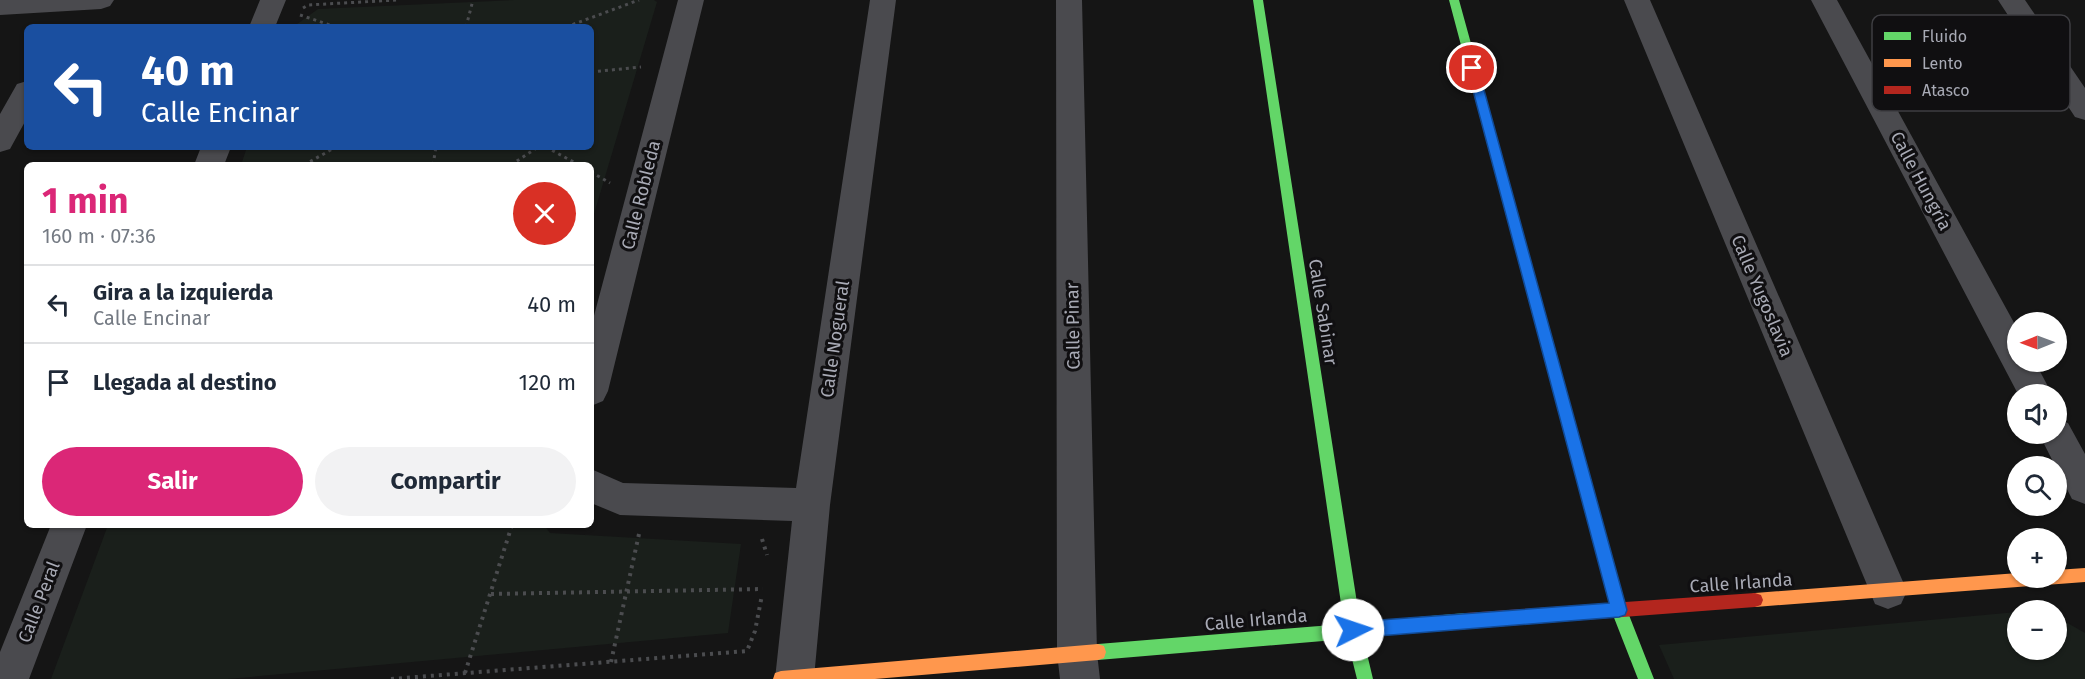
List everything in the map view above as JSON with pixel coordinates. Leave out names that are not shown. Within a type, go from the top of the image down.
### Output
[{"type":"street","points":[[0,6],[84,0]]},
{"type":"street","points":[[64,24],[84,0]]},
{"type":"street","points":[[263,24],[273,0]]},
{"type":"street","name":"Calle Robleda","points":[[594,379],[692,0]]},
{"type":"street","name":"Calle Nogueral","points":[[790,679],[812,505],[883,0]]},
{"type":"street","name":"Calle Pinar","points":[[1069,0],[1078,666]]},
{"type":"street","name":"Calle Sabinar","points":[[1258,0],[1353,630],[1365,679]]},
{"type":"street","points":[[1454,0],[1619,610],[1646,679]]},
{"type":"street","name":"Calle Yugoslavia","points":[[1636,0],[1888,591]]},
{"type":"street","name":"Calle Hungría","points":[[1824,0],[1872,90]]},
{"type":"street","points":[[2011,0],[2021,15]]},
{"type":"street","points":[[2070,88],[2085,110]]},
{"type":"street","points":[[0,141],[24,97]]},
{"type":"street","name":"Calle Hungría","points":[[1883,111],[2030,384]]},
{"type":"street","points":[[2061,444],[2085,488]]},
{"type":"street","points":[[594,486],[620,499],[812,505]]},
{"type":"street","name":"Calle Peral","points":[[9,679],[68,528]]},
{"type":"street","name":"Calle Irlanda","points":[[790,679],[1078,666],[1353,630],[2085,575]]},
{"type":"path","points":[[327,24],[293,12],[309,5],[397,0]]},
{"type":"path","points":[[467,24],[473,0]]},
{"type":"path","points":[[574,24],[639,0]]},
{"type":"path","points":[[594,72],[648,66]]},
{"type":"path","points":[[309,162],[331,150]]},
{"type":"path","points":[[516,162],[534,150]]},
{"type":"path","points":[[552,150],[574,162]]},
{"type":"path","points":[[594,174],[613,184]]},
{"type":"path","points":[[611,662],[641,525]]},
{"type":"path","points":[[465,673],[511,528]]},
{"type":"path","points":[[754,533],[762,539],[768,559]]},
{"type":"path","points":[[391,679],[747,651],[755,631],[765,579]]},
{"type":"path","points":[[490,594],[763,589]]},
{"type":"shaded area","points":[[515,0],[654,0],[657,2],[594,214],[594,162],[242,162],[246,150],[594,150],[594,24],[297,24],[318,9]]},
{"type":"shaded area","points":[[107,528],[546,528],[550,533],[741,544],[728,633],[228,679],[51,679]]},
{"type":"shaded area","points":[[2007,613],[2007,660],[2067,660],[2067,623],[2085,633],[2085,679],[1674,679],[1659,645]]},
{"type":"traffic: fast","points":[[1258,0],[1353,630],[1365,679]]},
{"type":"traffic: fast","points":[[1454,0],[1619,610],[1646,679]]},
{"type":"traffic: fast","points":[[1098,652],[1466,621]]},
{"type":"traffic: slow","points":[[1755,600],[2085,575]]},
{"type":"traffic: slow","points":[[781,679],[1098,652]]},
{"type":"traffic: jam","points":[[1466,621],[1755,600]]},
{"type":"route","points":[[1353,630],[1619,610],[1472,68]]}]
